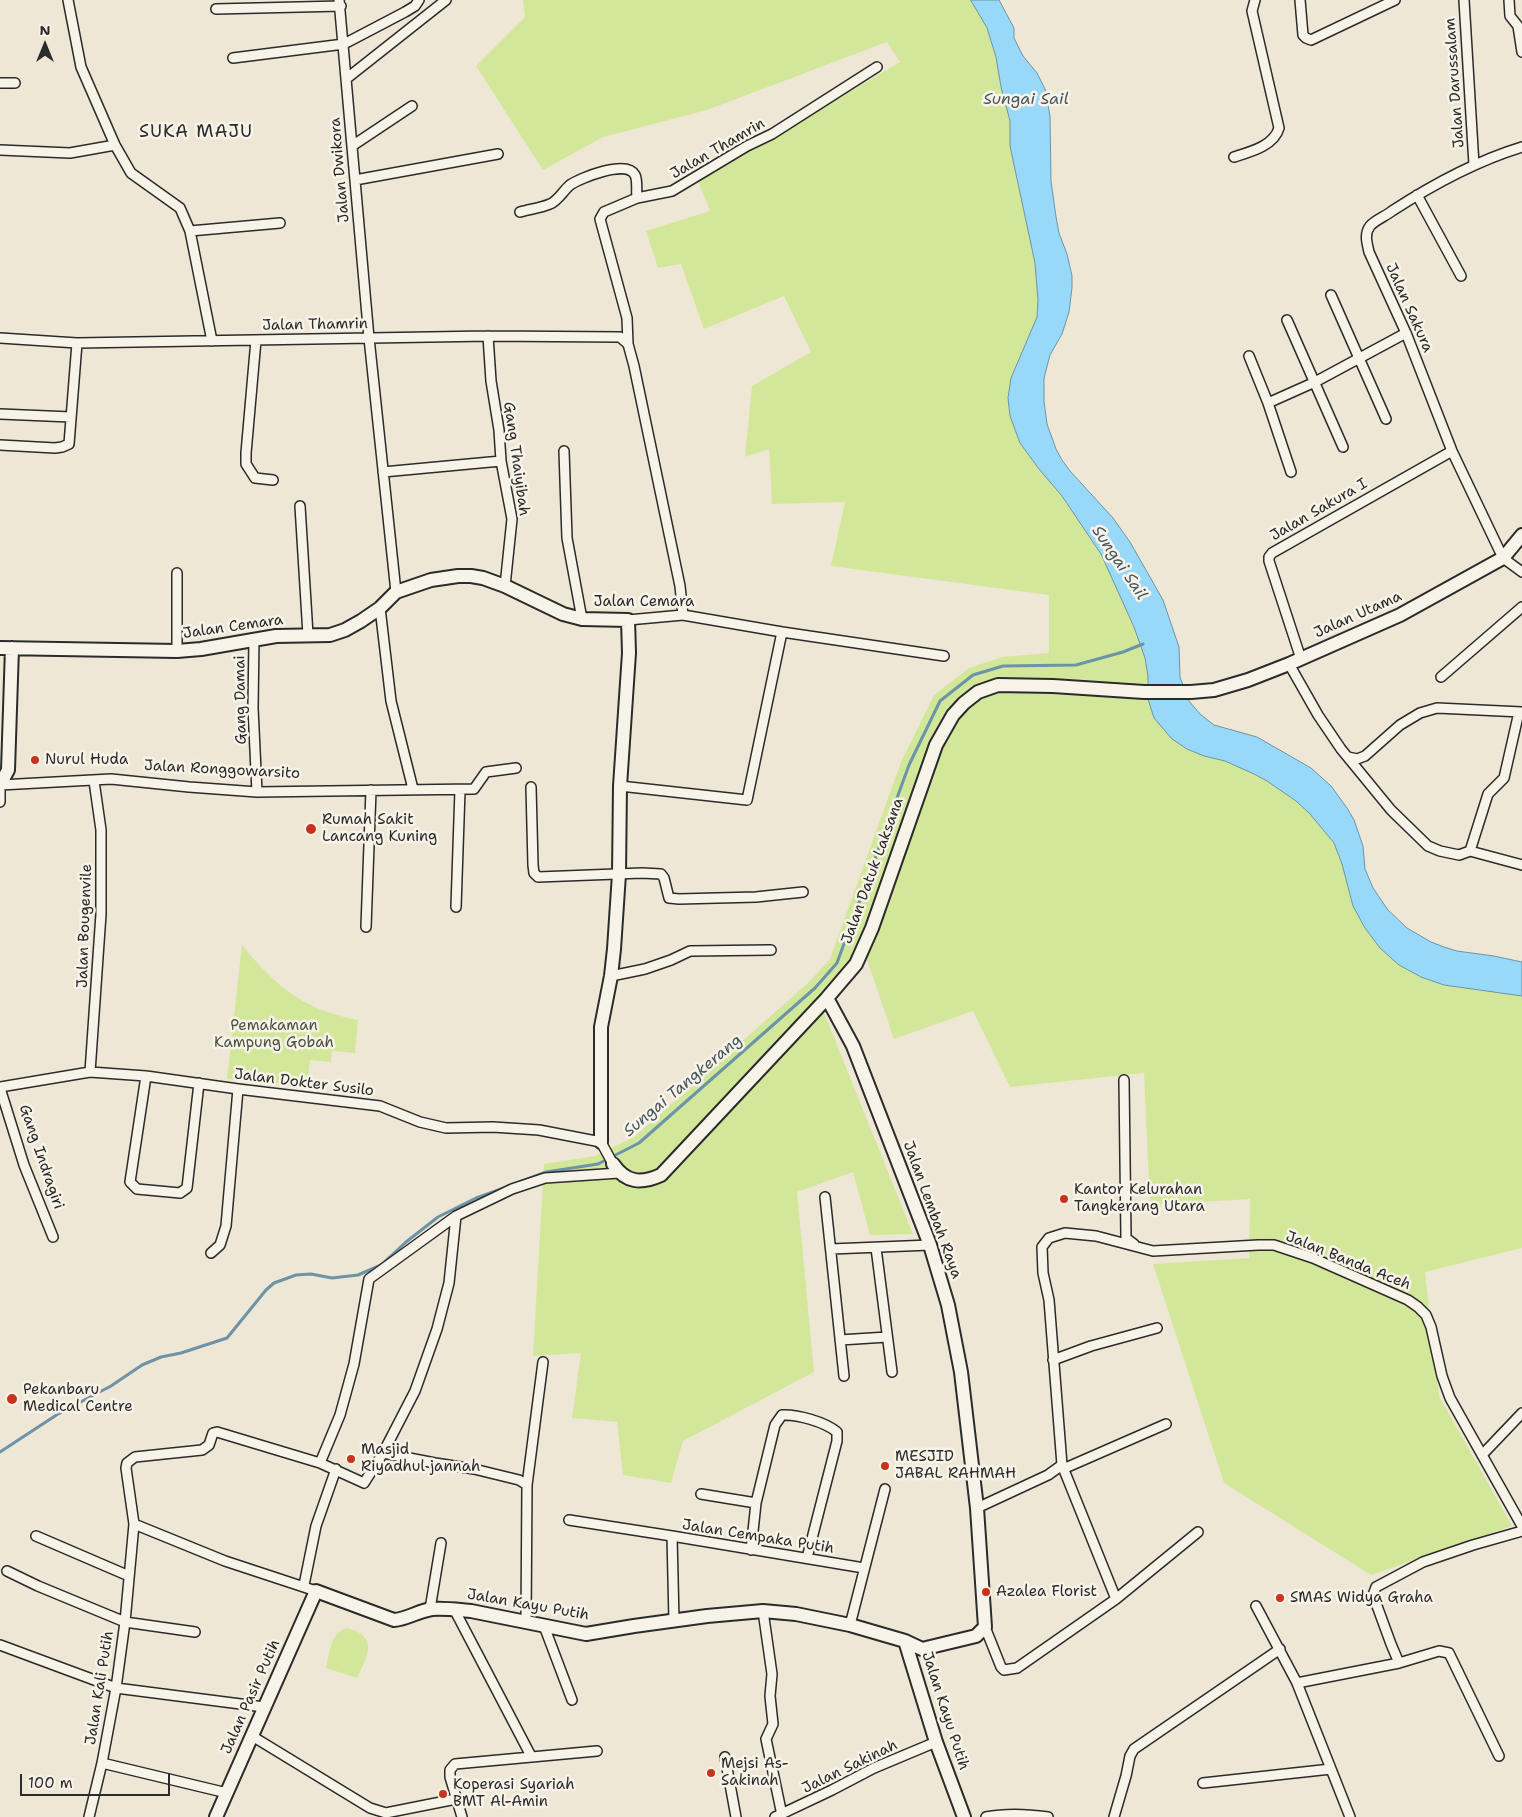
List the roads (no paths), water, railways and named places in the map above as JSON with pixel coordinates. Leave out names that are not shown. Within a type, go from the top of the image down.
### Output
[{"type":"street","points":[[68,0],[81,67],[115,145],[131,173],[180,208],[190,231],[212,341]]},
{"type":"street","points":[[233,58],[344,44],[404,12],[414,6],[419,0]]},
{"type":"street","points":[[346,79],[446,0]]},
{"type":"street","points":[[1234,157],[1254,151],[1266,144],[1277,133],[1279,128],[1252,11],[1255,0]]},
{"type":"street","points":[[1300,0],[1303,35],[1311,40],[1394,0]]},
{"type":"street","name":"Jalan Darussalam","points":[[1465,0],[1474,165]]},
{"type":"street","points":[[1509,0],[1510,16],[1518,26],[1522,52]]},
{"type":"street","points":[[216,8],[340,3]]},
{"type":"street","name":"Jalan Dwikora","points":[[340,3],[370,338]]},
{"type":"street","name":"Jalan Thamrin","points":[[683,615],[680,586],[628,344],[627,318],[600,219],[604,212],[637,198],[672,191],[747,146],[772,134],[878,67]]},
{"type":"street","points":[[0,82],[15,83]]},
{"type":"street","points":[[352,146],[412,106]]},
{"type":"street","points":[[0,150],[70,153],[115,145]]},
{"type":"street","name":"Jalan Sakura","points":[[1502,558],[1452,451],[1406,333],[1369,252],[1366,240],[1371,225],[1417,195],[1474,165],[1522,147]]},
{"type":"street","points":[[355,180],[498,154]]},
{"type":"street","points":[[520,212],[552,204],[569,186],[578,180],[604,170],[627,169],[631,171],[635,175],[637,198]]},
{"type":"street","points":[[1417,195],[1461,276]]},
{"type":"street","points":[[190,231],[280,223]]},
{"type":"street","points":[[1331,295],[1386,420]]},
{"type":"street","points":[[1287,320],[1344,447]]},
{"type":"street","points":[[1268,402],[1315,382],[1406,333]]},
{"type":"street","name":"Jalan Thamrin","points":[[0,338],[77,343],[488,336],[620,337],[628,344]]},
{"type":"street","name":"Gang Thaiyibah","points":[[488,336],[491,381],[499,430],[501,461],[512,519],[505,586]]},
{"type":"street","points":[[370,338],[396,592]]},
{"type":"street","points":[[256,340],[246,464],[256,478],[273,480]]},
{"type":"street","points":[[0,445],[62,448],[69,444],[77,343]]},
{"type":"street","points":[[1249,356],[1268,402],[1291,472]]},
{"type":"street","points":[[0,414],[72,417]]},
{"type":"street","points":[[564,451],[568,538],[582,619]]},
{"type":"street","name":"Jalan Sakura I","points":[[1295,661],[1269,557],[1272,553],[1452,451]]},
{"type":"street","points":[[383,472],[501,461]]},
{"type":"street","points":[[300,506],[308,635]]},
{"type":"street","name":"Jalan Utama","points":[[1191,692],[1214,690],[1248,680],[1400,615],[1502,558],[1522,536]]},
{"type":"street","points":[[1502,558],[1522,572]]},
{"type":"street","points":[[177,573],[178,651]]},
{"type":"street","name":"Jalan Cemara","points":[[6,648],[178,651],[201,649],[276,636],[330,635],[345,630],[380,608],[396,592],[431,580],[471,576],[505,586],[563,614],[582,619],[628,620],[683,615],[944,656]]},
{"type":"street","points":[[1441,678],[1522,607]]},
{"type":"street","points":[[380,608],[391,700],[412,789]]},
{"type":"street","points":[[320,1462],[340,1415],[354,1364],[369,1279],[456,1216],[512,1189],[545,1178],[616,1168],[601,1144],[601,1027],[611,976],[619,874],[620,786],[629,654],[628,620]]},
{"type":"street","points":[[620,786],[747,800],[782,632]]},
{"type":"street","name":"Gang Damai","points":[[254,639],[257,792]]},
{"type":"street","points":[[0,802],[0,785],[8,770],[6,648]]},
{"type":"street","points":[[1295,661],[1318,715],[1341,749],[1391,810],[1428,846],[1440,852],[1459,855],[1470,852],[1522,865]]},
{"type":"street","name":"Jalan Datuk Laksana","points":[[616,1168],[626,1178],[639,1181],[652,1180],[662,1175],[827,998],[856,964],[872,928],[936,745],[953,715],[964,703],[978,692],[998,685],[1053,686],[1144,692],[1191,692]]},
{"type":"street","points":[[1348,757],[1357,759],[1365,756],[1400,725],[1420,713],[1437,708],[1521,712],[1504,778],[1488,794],[1470,852]]},
{"type":"street","points":[[456,906],[460,790],[474,789],[486,772],[516,768]]},
{"type":"street","name":"Jalan Ronggowarsito","points":[[0,785],[111,779],[257,792],[460,790]]},
{"type":"street","name":"Jalan Bougenvile","points":[[90,1072],[101,914],[100,830],[94,781]]},
{"type":"street","points":[[531,787],[534,873],[538,877],[642,872],[661,874],[664,878],[669,898],[672,899],[720,899],[803,892]]},
{"type":"street","points":[[366,927],[371,790]]},
{"type":"street","points":[[611,976],[671,960],[690,951],[771,950]]},
{"type":"street","name":"Jalan Lembah Raya","points":[[827,998],[853,1046],[930,1245],[948,1305],[961,1372],[977,1508],[985,1627]]},
{"type":"street","name":"Jalan Dokter Susilo","points":[[0,1088],[90,1072],[146,1076],[380,1106],[420,1122],[446,1128],[493,1127],[539,1130],[566,1134],[601,1144]]},
{"type":"street","points":[[146,1076],[130,1182],[137,1189],[180,1193],[187,1188],[199,1084]]},
{"type":"street","points":[[1124,1080],[1126,1238],[1136,1246]]},
{"type":"street","name":"Gang Indragiri","points":[[0,1088],[24,1165],[53,1237]]},
{"type":"street","points":[[211,1253],[220,1246],[226,1226],[238,1089]]},
{"type":"street","points":[[825,1197],[844,1376]]},
{"type":"street","points":[[125,1622],[134,1524],[126,1468],[129,1460],[135,1457],[202,1450],[209,1445],[212,1433],[217,1432],[320,1462],[364,1483],[383,1453],[415,1391],[437,1329],[449,1283],[456,1216]]},
{"type":"street","name":"Jalan Banda Aceh","points":[[1116,1599],[1062,1467],[1049,1300],[1043,1272],[1042,1248],[1049,1238],[1066,1233],[1096,1236],[1153,1251],[1258,1245],[1274,1246],[1313,1258],[1408,1300],[1426,1315],[1431,1327],[1442,1376],[1450,1398],[1522,1526]]},
{"type":"street","points":[[831,1249],[930,1245]]},
{"type":"street","points":[[876,1248],[892,1372]]},
{"type":"street","points":[[1053,1360],[1090,1346],[1157,1328]]},
{"type":"street","points":[[840,1340],[887,1337]]},
{"type":"street","points":[[526,1622],[527,1485],[543,1362]]},
{"type":"street","points":[[1482,1455],[1522,1413]]},
{"type":"street","points":[[752,1550],[756,1503],[776,1425],[782,1415],[792,1414],[831,1426],[837,1432],[837,1441],[807,1558]]},
{"type":"street","points":[[977,1508],[1062,1467],[1166,1424]]},
{"type":"street","points":[[383,1453],[474,1468],[519,1480],[527,1485]]},
{"type":"street","points":[[304,1586],[316,1526],[336,1469]]},
{"type":"street","points":[[850,1625],[885,1489]]},
{"type":"street","points":[[701,1494],[756,1503]]},
{"type":"street","points":[[569,1520],[672,1536]]},
{"type":"street","name":"Jalan Kayu Putih","points":[[134,1524],[225,1561],[304,1586],[394,1620],[402,1620],[430,1609],[454,1609],[586,1634],[674,1621],[763,1611],[796,1614],[850,1625],[905,1641],[936,1742],[964,1817]]},
{"type":"street","points":[[1399,1662],[1374,1595],[1376,1587],[1423,1562],[1522,1531]]},
{"type":"street","points":[[905,1641],[922,1649],[976,1636],[985,1627],[1001,1667],[1004,1670],[1017,1668],[1116,1599],[1198,1532]]},
{"type":"street","points":[[36,1536],[129,1576]]},
{"type":"street","name":"Jalan Cempaka Putih","points":[[674,1621],[672,1536],[864,1568]]},
{"type":"street","points":[[430,1609],[441,1543]]},
{"type":"street","points":[[7,1571],[125,1622],[195,1632]]},
{"type":"street","name":"Jalan Pasir Putih","points":[[216,1817],[316,1591]]},
{"type":"street","points":[[1256,1606],[1297,1683],[1350,1817]]},
{"type":"street","points":[[454,1609],[531,1756]]},
{"type":"street","points":[[763,1611],[772,1674],[770,1696],[773,1724],[766,1739],[779,1816]]},
{"type":"street","name":"Jalan Kali Putih","points":[[89,1817],[102,1763],[116,1688],[125,1622]]},
{"type":"street","points":[[544,1626],[572,1700]]},
{"type":"street","points":[[0,1645],[116,1688],[264,1707]]},
{"type":"street","points":[[1114,1817],[1130,1756],[1134,1749],[1280,1649]]},
{"type":"street","points":[[1297,1683],[1399,1662],[1439,1651],[1449,1653],[1499,1756]]},
{"type":"street","points":[[252,1736],[370,1808],[386,1814],[456,1799]]},
{"type":"street","name":"Jalan Sakinah","points":[[779,1816],[874,1768],[936,1742]]},
{"type":"street","points":[[462,1817],[450,1777],[450,1770],[455,1764],[597,1751]]},
{"type":"street","points":[[725,1757],[736,1817]]},
{"type":"street","points":[[102,1763],[227,1793]]},
{"type":"street","points":[[1203,1784],[1331,1769]]},
{"type":"street","points":[[986,1817],[1012,1814],[1048,1817]]},
{"type":"water","name":"Sungai Sail","points":[[971,0],[999,0],[1014,28],[1014,38],[1023,56],[1037,73],[1045,89],[1050,116],[1051,181],[1059,233],[1067,254],[1072,276],[1072,288],[1069,312],[1062,334],[1050,355],[1044,378],[1047,424],[1062,460],[1113,518],[1130,542],[1163,600],[1179,647],[1180,677],[1189,701],[1200,714],[1214,725],[1257,737],[1311,768],[1331,786],[1354,820],[1363,846],[1365,869],[1373,888],[1388,910],[1407,928],[1431,942],[1457,951],[1522,962],[1522,996],[1444,985],[1421,977],[1399,965],[1380,948],[1365,928],[1353,906],[1342,864],[1334,843],[1310,814],[1296,801],[1254,774],[1225,761],[1204,756],[1187,749],[1172,739],[1154,718],[1148,699],[1148,676],[1145,658],[1134,627],[1101,554],[1062,496],[1020,443],[1010,416],[1008,398],[1011,378],[1037,317],[1038,300],[1035,263],[1010,146],[1010,121],[1001,87],[996,57],[987,28]]},
{"type":"waterway","name":"Sungai Tangkerang","points":[[520,1182],[546,1172],[598,1164],[639,1143],[815,988],[837,963],[909,765],[940,701],[973,675],[1003,666],[1076,665],[1123,652],[1143,644]]},
{"type":"waterway","name":"Sungai Tangkerang","points":[[0,1452],[58,1414],[111,1386],[142,1365],[161,1357],[181,1353],[227,1338],[266,1290],[274,1283],[296,1275],[311,1274],[332,1278],[358,1275],[381,1265],[438,1217],[476,1198],[504,1188]]},
{"type":"place","name":"Nurul Huda","points":[[35,760]]},
{"type":"place","name":"Rumah Sakit Lancang Kuning","points":[[311,829]]},
{"type":"place","name":"Kantor Kelurahan Tangkerang Utara","points":[[1064,1199]]},
{"type":"place","name":"Pekanbaru Medical Centre","points":[[12,1399]]},
{"type":"place","name":"Masjid Riyadhul jannah","points":[[351,1459]]},
{"type":"place","name":"MESJID JABAL RAHMAH","points":[[885,1466]]},
{"type":"place","name":"Azalea Florist","points":[[986,1592]]},
{"type":"place","name":"SMAS Widya Graha","points":[[1280,1598]]},
{"type":"place","name":"Mejsi As- Sakinah","points":[[711,1773]]},
{"type":"place","name":"Koperasi Syariah BMT Al-Amin","points":[[443,1794]]},
{"type":"district","name":"SUKA MAJU","points":[[196,132]]},
{"type":"park label","name":"Pemakaman Kampung Gobah","points":[[274,1034]]}]
